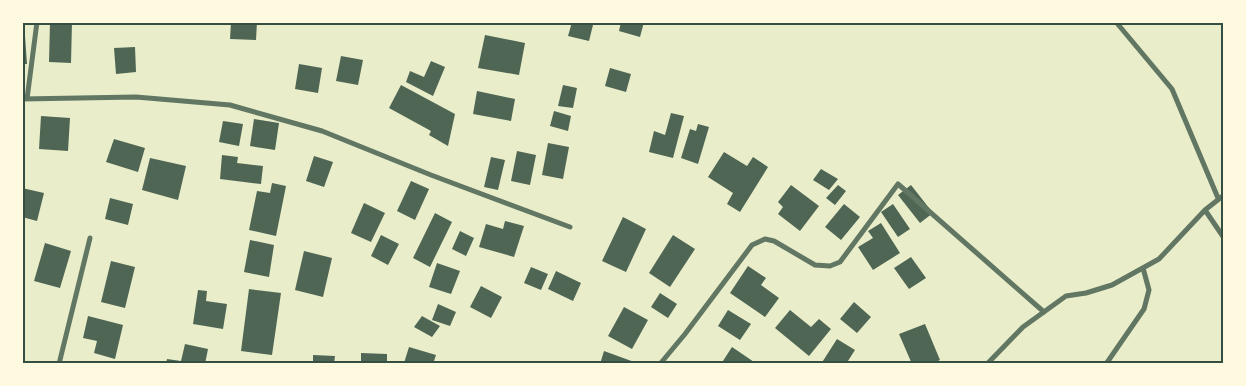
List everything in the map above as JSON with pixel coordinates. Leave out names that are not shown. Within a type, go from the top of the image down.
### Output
[{"type":"street","points":[[37,22],[25,99],[136,97],[230,105],[322,131],[570,227]]},
{"type":"street","points":[[1116,22],[1172,89],[1218,198]]},
{"type":"street","points":[[660,364],[752,245],[765,240],[774,241],[815,265],[830,266],[840,262],[898,184],[1044,312]]},
{"type":"street","points":[[987,364],[1022,327],[1066,296],[1086,293],[1112,284],[1159,259],[1205,210],[1224,194]]},
{"type":"street","points":[[1205,210],[1224,238]]},
{"type":"street","points":[[59,364],[90,238]]},
{"type":"street","points":[[1106,364],[1144,309],[1148,290],[1143,268]]},
{"type":"building","points":[[50,22],[72,22],[71,63],[49,62]]},
{"type":"building","points":[[231,22],[257,22],[256,40],[230,39]]},
{"type":"building","points":[[572,22],[584,22],[593,25],[589,41],[568,36]]},
{"type":"building","points":[[621,22],[644,22],[640,37],[619,31]]},
{"type":"building","points":[[485,35],[525,43],[519,75],[478,68]]},
{"type":"building","points":[[22,36],[25,36],[27,64],[22,64]]},
{"type":"building","points":[[135,47],[136,72],[116,74],[114,48]]},
{"type":"building","points":[[341,56],[363,60],[358,85],[336,81]]},
{"type":"building","points":[[431,61],[445,67],[433,96],[406,82],[410,71],[424,77]]},
{"type":"building","points":[[299,64],[322,68],[318,93],[295,89]]},
{"type":"building","points":[[610,68],[631,74],[626,92],[605,86]]},
{"type":"building","points":[[401,85],[455,114],[448,146],[429,135],[431,131],[389,108]]},
{"type":"building","points":[[563,85],[577,88],[573,108],[558,106]]},
{"type":"building","points":[[477,91],[515,99],[511,121],[473,114]]},
{"type":"building","points":[[554,111],[571,116],[568,131],[550,126]]},
{"type":"building","points":[[671,113],[684,116],[673,158],[649,152],[654,131],[665,135]]},
{"type":"building","points":[[41,116],[70,118],[68,151],[39,149]]},
{"type":"building","points":[[254,119],[279,123],[275,150],[250,146]]},
{"type":"building","points":[[223,121],[243,124],[239,146],[219,142]]},
{"type":"building","points":[[698,124],[709,127],[698,164],[681,158],[690,129],[696,131]]},
{"type":"building","points":[[114,139],[145,148],[138,172],[106,162]]},
{"type":"building","points":[[548,143],[569,147],[563,179],[542,175]]},
{"type":"building","points":[[517,151],[536,155],[530,185],[511,181]]},
{"type":"building","points":[[724,152],[747,166],[753,157],[768,167],[740,212],[727,204],[733,193],[708,177]]},
{"type":"building","points":[[222,155],[238,157],[237,163],[263,166],[261,184],[220,179]]},
{"type":"building","points":[[314,156],[333,162],[324,187],[306,181]]},
{"type":"building","points":[[491,157],[505,160],[498,190],[484,187]]},
{"type":"building","points":[[150,158],[186,166],[178,200],[142,190]]},
{"type":"building","points":[[821,169],[838,179],[829,190],[813,180]]},
{"type":"building","points":[[411,181],[429,189],[415,220],[397,211]]},
{"type":"building","points":[[272,183],[286,186],[276,236],[249,230],[257,191],[270,193]]},
{"type":"building","points":[[791,185],[819,206],[800,231],[778,214],[783,207],[778,202]]},
{"type":"building","points":[[838,185],[846,191],[835,205],[826,198]]},
{"type":"building","points":[[911,185],[933,213],[920,223],[898,195]]},
{"type":"building","points":[[22,188],[44,193],[37,221],[22,217]]},
{"type":"building","points":[[110,198],[133,204],[128,225],[105,219]]},
{"type":"building","points":[[364,203],[385,213],[371,242],[351,233]]},
{"type":"building","points":[[844,204],[860,217],[841,240],[825,227]]},
{"type":"building","points":[[893,204],[910,229],[898,237],[881,212]]},
{"type":"building","points":[[435,213],[452,222],[430,267],[413,258]]},
{"type":"building","points":[[623,217],[646,229],[626,272],[602,261]]},
{"type":"building","points":[[505,221],[524,226],[514,257],[479,247],[486,224],[503,229]]},
{"type":"building","points":[[881,223],[900,253],[873,270],[858,247],[873,238],[868,231]]},
{"type":"building","points":[[460,231],[474,238],[466,256],[452,249]]},
{"type":"building","points":[[381,235],[399,244],[388,265],[371,256]]},
{"type":"building","points":[[673,235],[695,249],[670,287],[649,273]]},
{"type":"building","points":[[250,240],[274,245],[269,277],[244,272]]},
{"type":"building","points":[[45,243],[71,251],[60,288],[34,281]]},
{"type":"building","points":[[304,251],[332,258],[323,297],[295,290]]},
{"type":"building","points":[[911,257],[926,278],[909,289],[894,268]]},
{"type":"building","points":[[111,261],[135,267],[125,308],[101,302]]},
{"type":"building","points":[[437,263],[460,271],[451,294],[429,287]]},
{"type":"building","points":[[748,266],[766,278],[761,285],[779,298],[765,317],[730,293]]},
{"type":"building","points":[[531,267],[548,274],[541,290],[524,283]]},
{"type":"building","points":[[556,271],[581,283],[573,301],[548,289]]},
{"type":"building","points":[[481,286],[502,297],[491,318],[470,307]]},
{"type":"building","points":[[249,289],[281,293],[272,355],[241,351]]},
{"type":"building","points":[[198,290],[207,291],[206,301],[227,304],[223,329],[193,324]]},
{"type":"building","points":[[660,293],[677,304],[668,318],[651,307]]},
{"type":"building","points":[[854,302],[871,317],[857,333],[840,319]]},
{"type":"building","points":[[438,304],[456,312],[450,326],[432,320]]},
{"type":"building","points":[[624,307],[648,320],[632,349],[608,336]]},
{"type":"building","points":[[728,310],[751,324],[740,340],[718,326]]},
{"type":"building","points":[[790,310],[811,327],[819,319],[831,329],[809,356],[775,328]]},
{"type":"building","points":[[88,316],[123,325],[115,359],[94,353],[97,341],[83,338]]},
{"type":"building","points":[[422,316],[440,326],[432,337],[414,327]]},
{"type":"building","points":[[925,324],[940,360],[932,364],[912,364],[899,334]]},
{"type":"building","points":[[837,339],[855,350],[846,364],[821,364]]},
{"type":"building","points":[[185,344],[208,349],[205,364],[166,364],[167,359],[181,361]]},
{"type":"building","points":[[409,347],[436,355],[433,364],[404,363]]},
{"type":"building","points":[[732,347],[757,364],[721,364]]},
{"type":"building","points":[[604,351],[637,363],[637,364],[600,364]]},
{"type":"building","points":[[361,353],[387,354],[387,364],[361,364]]},
{"type":"building","points":[[313,355],[335,356],[334,364],[313,364]]}]
